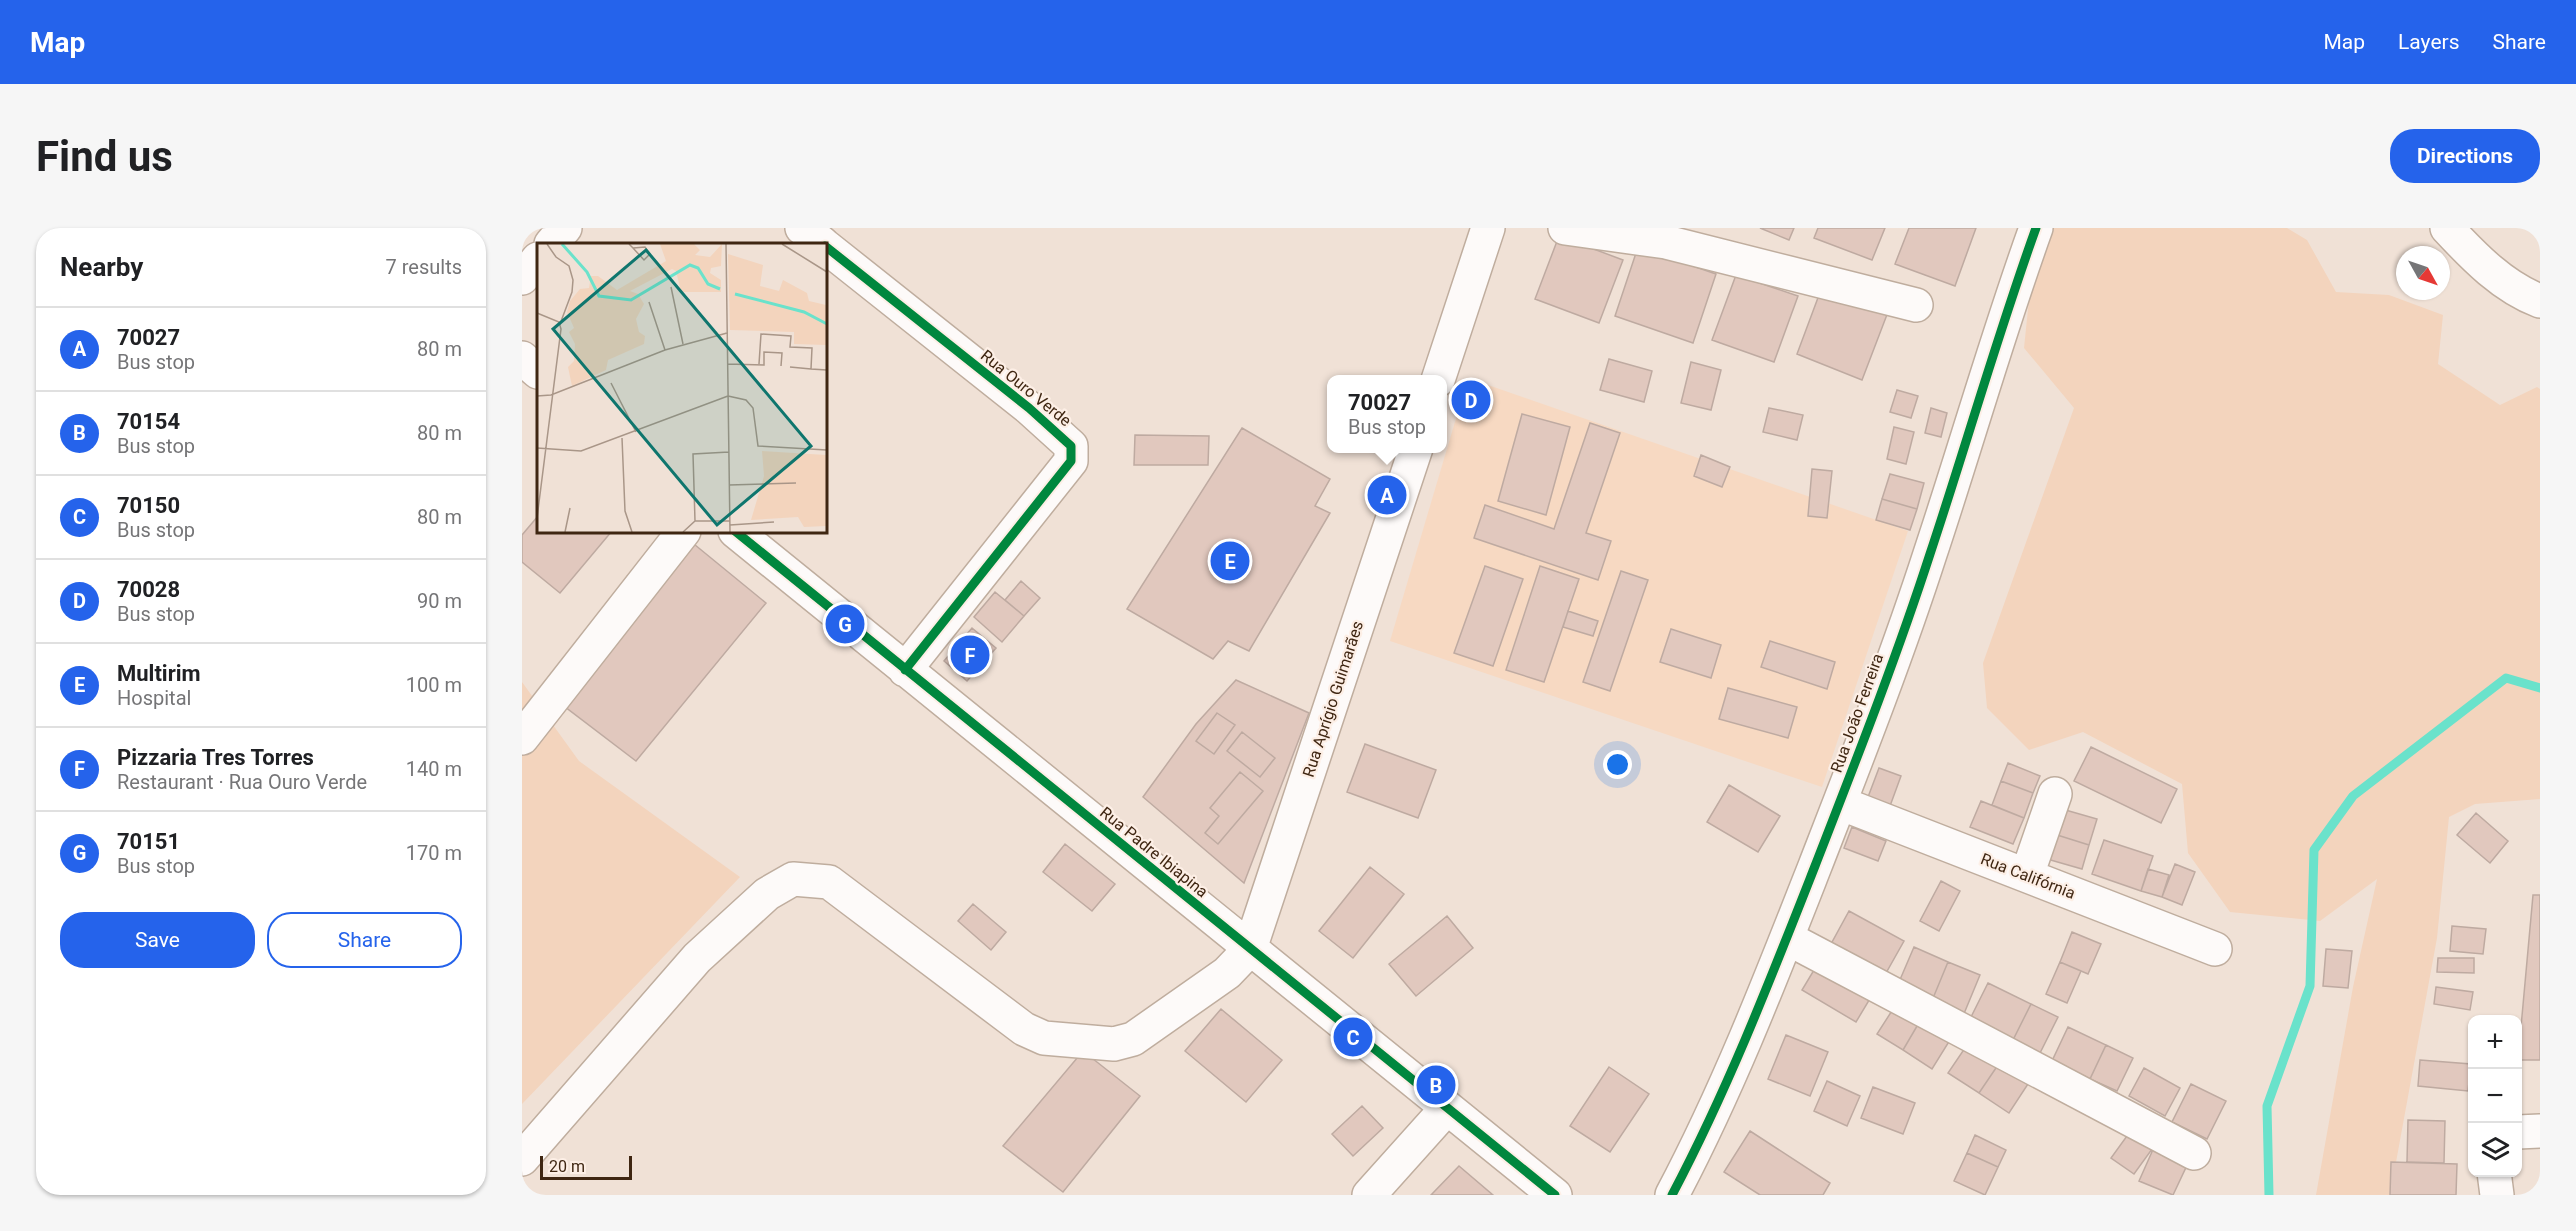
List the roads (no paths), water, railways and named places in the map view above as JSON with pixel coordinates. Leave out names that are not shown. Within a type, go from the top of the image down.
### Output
[{"type":"street","points":[[552,243],[565,228]]},
{"type":"street","name":"Rua Ouro Verde","points":[[802,228],[821,243]]},
{"type":"street","points":[[1440,375],[1488,228]]},
{"type":"street","points":[[1565,228],[1666,242],[1916,305]]},
{"type":"street","name":"Rua João Ferreira","points":[[1672,1195],[1710,1122],[1787,938],[1840,803],[1930,555],[2001,327],[2036,228]]},
{"type":"street","points":[[2447,228],[2498,278],[2538,304]]},
{"type":"street","name":"Rua Ouro Verde","points":[[826,247],[1029,408],[1071,446],[1071,461],[905,670]]},
{"type":"street","points":[[522,278],[537,260]]},
{"type":"street","points":[[522,358],[537,371]]},
{"type":"street","name":"Rua Aprígio Guimarães","points":[[1250,949],[1414,453]]},
{"type":"street","points":[[522,738],[683,532]]},
{"type":"street","name":"Rua Padre Ibiapina","points":[[736,532],[1555,1195]]},
{"type":"street","points":[[2027,875],[2055,794]]},
{"type":"street","name":"Rua Califórnia","points":[[1840,803],[2215,949]]},
{"type":"street","points":[[522,1159],[697,958],[767,894],[794,879],[830,882],[1024,1029],[1044,1038],[1114,1044],[1133,1039],[1227,973],[1250,949]]},
{"type":"street","points":[[1787,938],[2193,1154]]},
{"type":"street","points":[[1370,1195],[1447,1108]]},
{"type":"street","points":[[2522,1132],[2540,1131]]},
{"type":"street","points":[[2495,1177],[2497,1195]]},
{"type":"waterway","points":[[2269,1195],[2267,1106],[2310,986],[2314,850],[2353,796],[2506,678],[2540,688]]},
{"type":"place","name":"70028","points":[[1471,400]]},
{"type":"place","name":"70027","points":[[1387,495]]},
{"type":"place","name":"Multirim","points":[[1230,561]]},
{"type":"place","name":"70151","points":[[845,624]]},
{"type":"place","name":"Pizzaria Tres Torres","points":[[970,655]]},
{"type":"place","name":"70150","points":[[1353,1037]]},
{"type":"place","name":"70154","points":[[1436,1085]]}]
